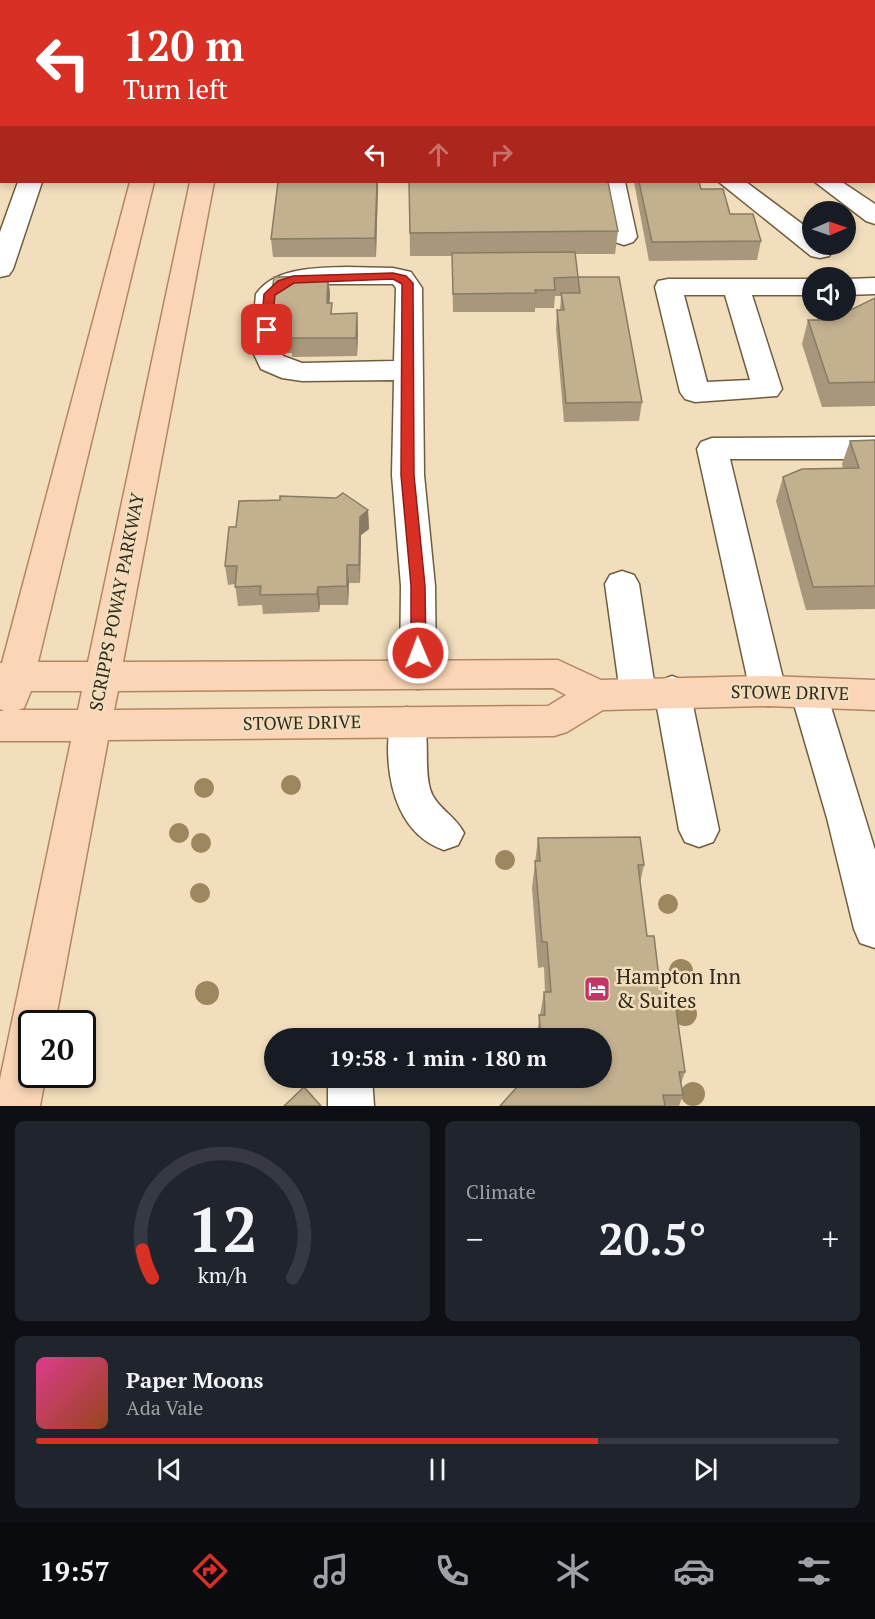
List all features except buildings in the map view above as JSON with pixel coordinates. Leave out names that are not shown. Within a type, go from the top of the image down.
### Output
[{"type":"main road","points":[[2,732],[8,678],[141,183]]},
{"type":"main road","name":"SCRIPPS POWAY PARKWAY","points":[[36,1010],[202,183]]},
{"type":"main road","points":[[8,678],[558,674],[597,695]]},
{"type":"main road","name":"STOWE DRIVE","points":[[2,732],[92,726],[554,721],[597,695],[768,691],[875,695]]},
{"type":"main road","points":[[17,1106],[21,1088]]},
{"type":"street","points":[[0,269],[30,183]]},
{"type":"street","points":[[613,183],[624,237]]},
{"type":"street","points":[[732,183],[802,236]]},
{"type":"street","points":[[828,183],[875,216]]},
{"type":"street","points":[[408,370],[291,371],[271,362],[265,348],[270,294],[282,284],[303,278],[393,276],[402,278],[409,288],[408,475],[418,586],[418,675]]},
{"type":"street","points":[[856,287],[875,286]]},
{"type":"street","points":[[736,288],[767,389],[694,392],[668,287],[802,287]]},
{"type":"street","points":[[768,691],[712,449],[875,448]]},
{"type":"street","points":[[622,584],[699,830]]},
{"type":"street","points":[[808,694],[861,818],[875,929]]},
{"type":"street","points":[[407,722],[408,779],[412,795],[419,808],[444,833]]},
{"type":"street","points":[[350,1088],[351,1106]]},
{"type":"place","name":"Hampton Inn & Suites","points":[[597,989]]},
{"type":"route","points":[[267,330],[270,294],[282,284],[293,280],[393,276],[402,278],[407,283],[409,288],[408,475],[418,586],[418,653]]}]
